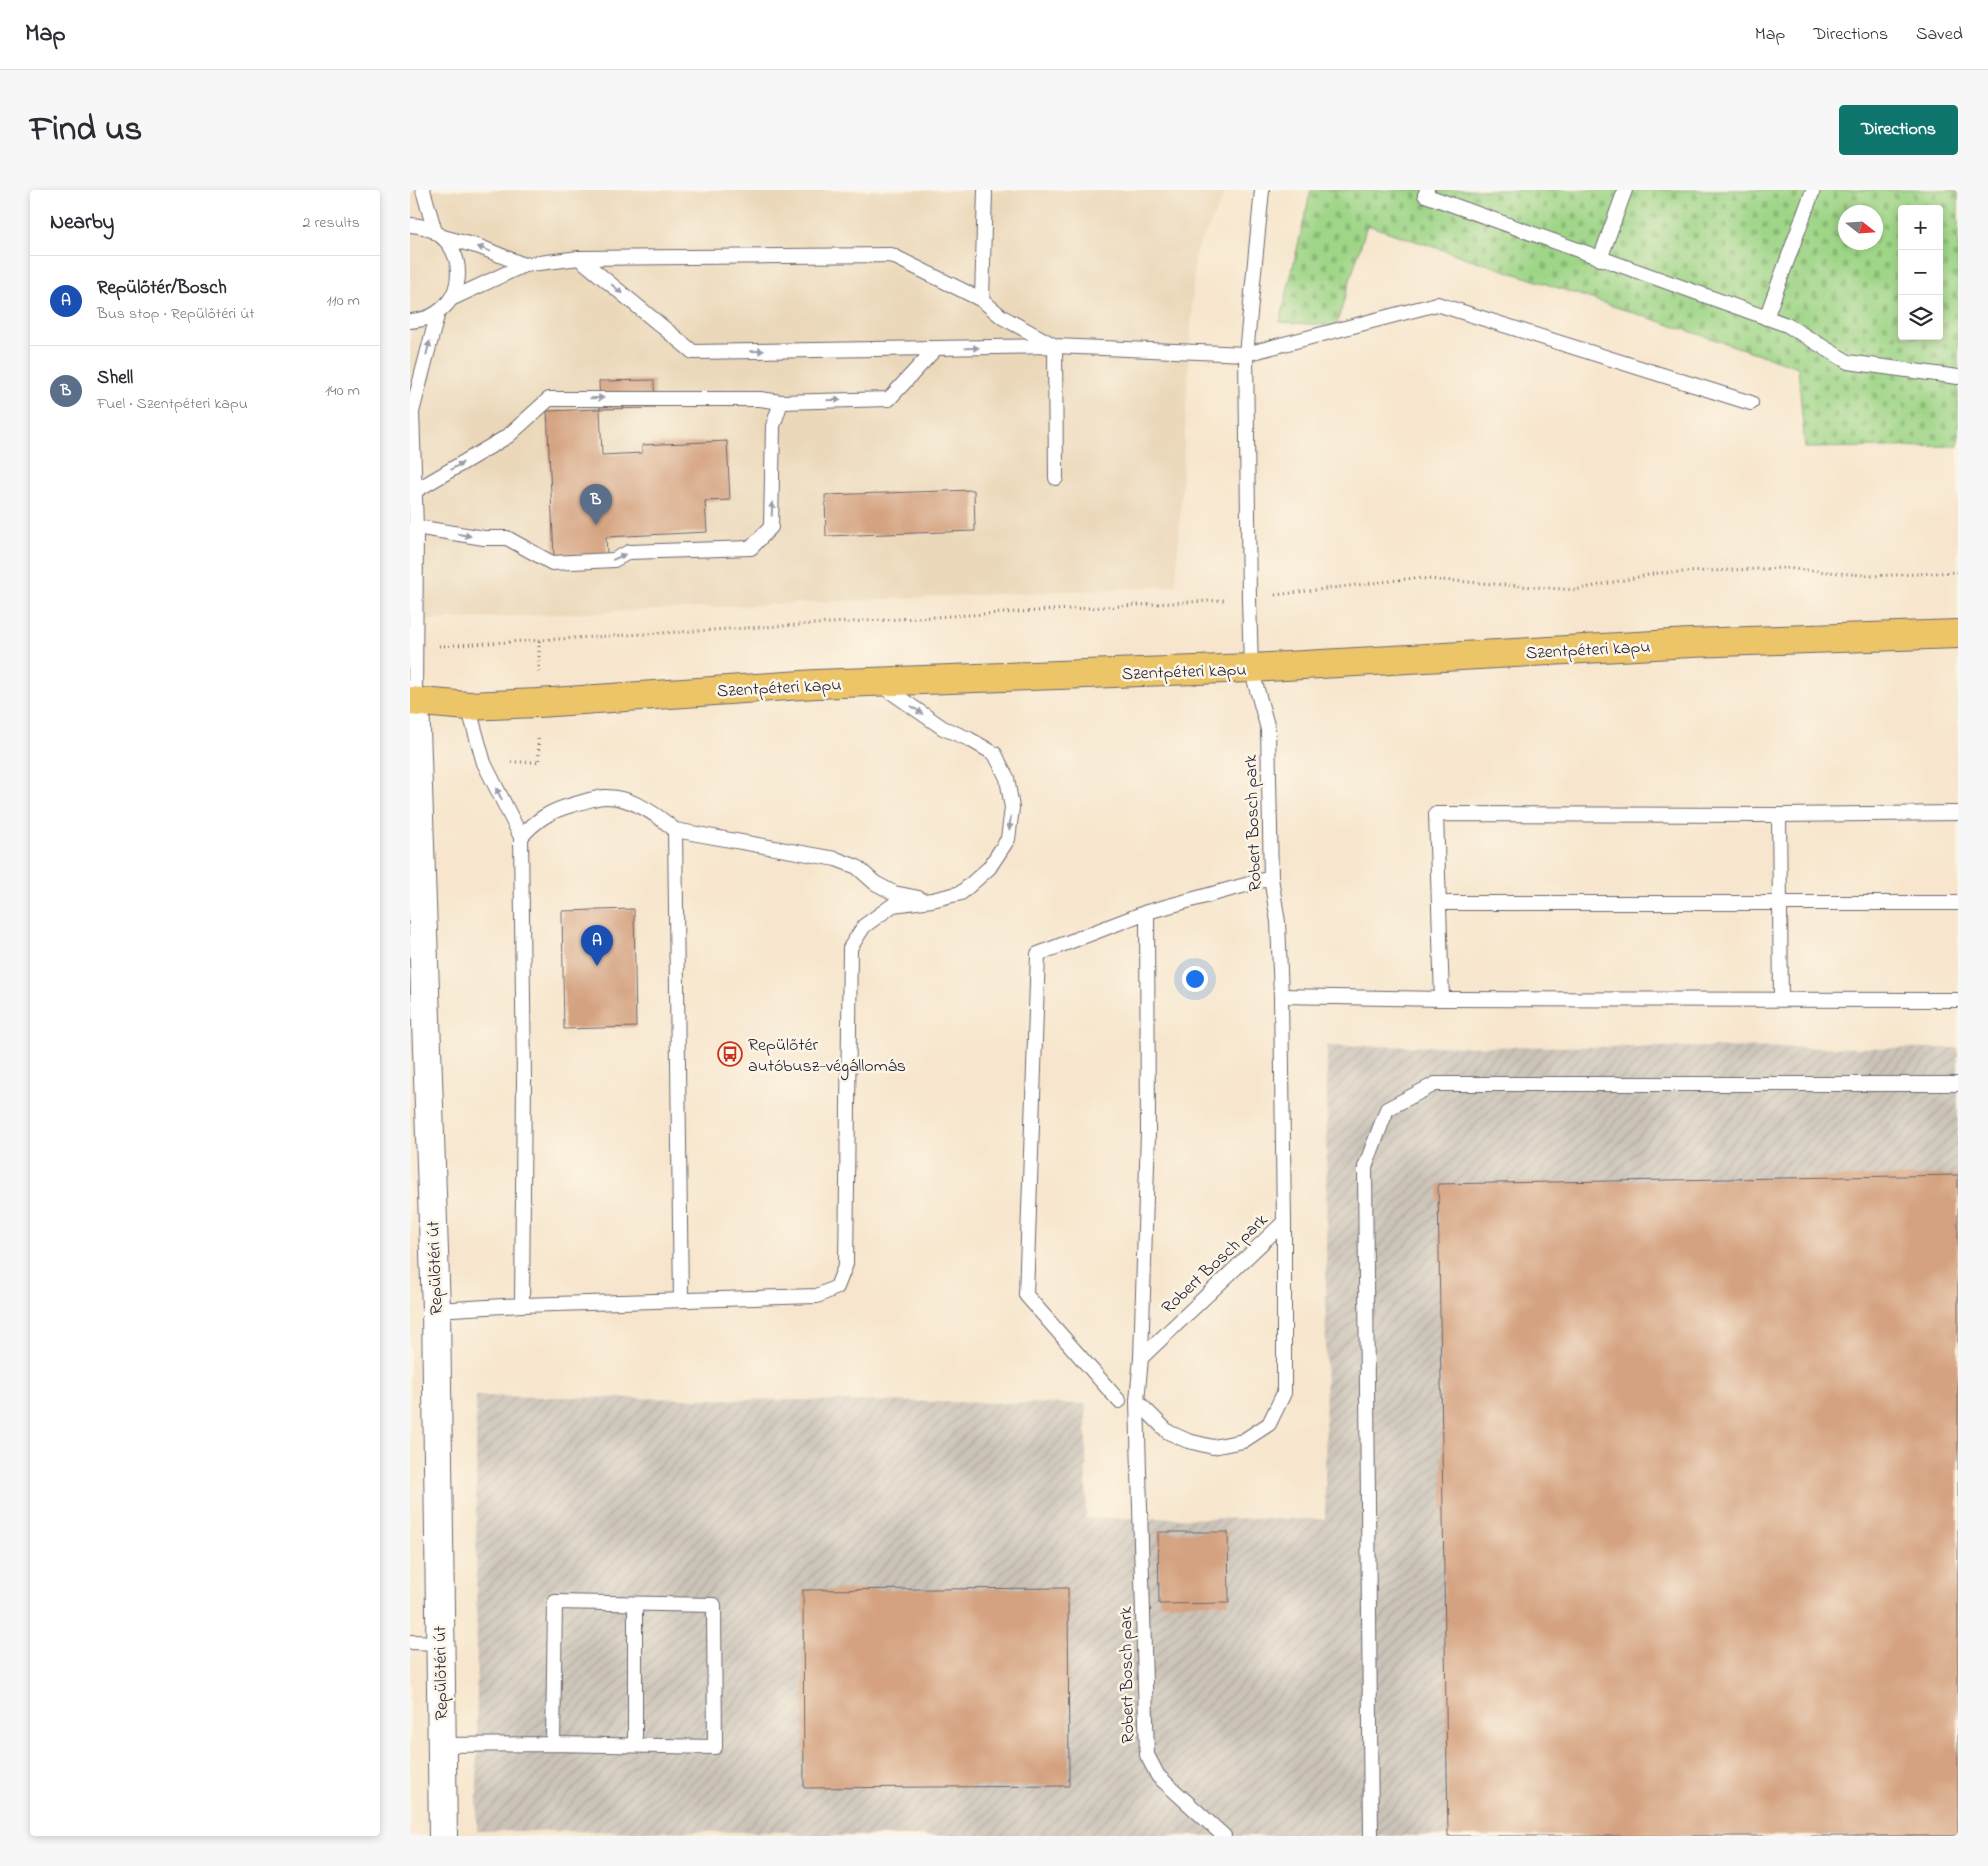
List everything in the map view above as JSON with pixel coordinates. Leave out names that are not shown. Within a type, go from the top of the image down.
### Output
[{"type":"main road","name":"Szentpéteri kapu","points":[[412,700],[468,706],[816,684],[1252,668],[1690,643],[1958,634]]},
{"type":"street","name":"Repülőtéri út","points":[[412,700],[436,1310],[443,1836]]},
{"type":"lane","points":[[423,190],[439,234],[454,253],[459,272],[451,299]]},
{"type":"lane","points":[[982,300],[985,190]]},
{"type":"lane","name":"Robert Bosch park","points":[[1224,1836],[1158,1776],[1147,1755],[1137,1401],[1141,1358],[1284,1222],[1281,996],[1278,922],[1271,878],[1268,729],[1252,668],[1249,599],[1246,354],[1262,190]]},
{"type":"lane","points":[[1427,190],[1425,195],[1787,325],[1848,362],[1958,377]]},
{"type":"lane","points":[[1600,259],[1625,190]]},
{"type":"lane","points":[[1766,318],[1813,190]]},
{"type":"lane","points":[[410,225],[426,228],[524,265]]},
{"type":"lane","points":[[410,321],[430,317],[451,299],[524,265],[579,258],[892,255],[982,300],[1002,318],[1055,346]]},
{"type":"lane","points":[[579,258],[693,352],[1055,346],[1246,354],[1437,304],[1750,403]]},
{"type":"lane","points":[[412,700],[416,647],[416,527],[411,409],[438,312]]},
{"type":"lane","points":[[1055,346],[1056,478]]},
{"type":"lane","points":[[415,491],[508,436],[549,399],[760,399],[781,402],[889,399],[936,348]]},
{"type":"lane","points":[[416,527],[484,538],[507,538],[552,563],[614,560],[629,552],[751,548],[771,527],[773,426],[781,402]]},
{"type":"lane","points":[[436,1310],[522,1305],[817,1296],[837,1287],[846,1264],[850,948],[864,926],[893,905],[932,900],[961,893],[989,868],[1008,839],[1012,808],[1006,778],[995,754],[969,739],[943,728],[877,682]]},
{"type":"lane","points":[[468,706],[484,763],[521,837],[524,1080],[522,1305]]},
{"type":"lane","points":[[521,837],[531,826],[554,810],[606,797],[625,800],[654,813],[675,830],[836,859],[857,867],[875,883],[894,893],[932,900]]},
{"type":"lane","points":[[1442,999],[1436,814],[1779,815],[1958,813]]},
{"type":"lane","points":[[1779,815],[1780,999]]},
{"type":"lane","points":[[675,830],[681,1300]]},
{"type":"lane","points":[[1119,1401],[1026,1295],[1038,954],[1147,912],[1271,878]]},
{"type":"lane","points":[[1440,904],[1958,903]]},
{"type":"lane","points":[[1141,1358],[1148,1132],[1147,912]]},
{"type":"lane","points":[[1281,996],[1442,999],[1958,1000]]},
{"type":"lane","points":[[1371,1836],[1365,1167],[1388,1109],[1435,1084],[1958,1084]]},
{"type":"lane","points":[[1137,1401],[1168,1432],[1213,1447],[1243,1441],[1269,1424],[1284,1394],[1284,1222]]},
{"type":"lane","points":[[441,1746],[553,1744],[715,1747],[714,1605],[555,1602],[553,1744]]},
{"type":"lane","points":[[635,1604],[635,1745]]},
{"type":"lane","points":[[410,1642],[440,1644]]},
{"type":"path","points":[[416,647],[1249,599],[1414,578],[1576,590],[1658,573],[1783,568],[1873,576],[1958,572]]},
{"type":"shaded area","points":[[410,190],[1227,190],[1195,254],[1176,586],[410,621]]},
{"type":"shaded area","points":[[1327,1046],[1958,1048],[1958,1836],[796,1836],[795,1832],[477,1831],[476,1396],[1086,1404],[1086,1518],[1325,1519]]},
{"type":"green space","points":[[1311,190],[1958,190],[1958,446],[1805,448],[1798,367],[1367,225],[1336,326],[1280,322]]},
{"type":"building","points":[[654,380],[655,408],[600,409],[599,381]]},
{"type":"building","points":[[600,409],[602,455],[642,453],[642,445],[727,441],[730,500],[705,501],[707,532],[606,537],[607,554],[554,556],[547,411]]},
{"type":"building","points":[[974,490],[975,531],[826,536],[825,495]]},
{"type":"building","points":[[634,909],[636,1027],[564,1029],[562,911]]},
{"type":"building","points":[[1958,1175],[1958,1836],[1448,1836],[1438,1184]]},
{"type":"building","points":[[1158,1532],[1228,1532],[1229,1603],[1159,1604]]},
{"type":"building","points":[[1068,1588],[1069,1786],[804,1788],[803,1590]]},
{"type":"place","name":"Shell","points":[[596,525]]},
{"type":"place","name":"Repülőtér/Bosch","points":[[597,966]]},
{"type":"place","name":"Repülőtér autóbusz-végállomás","points":[[730,1054]]}]
